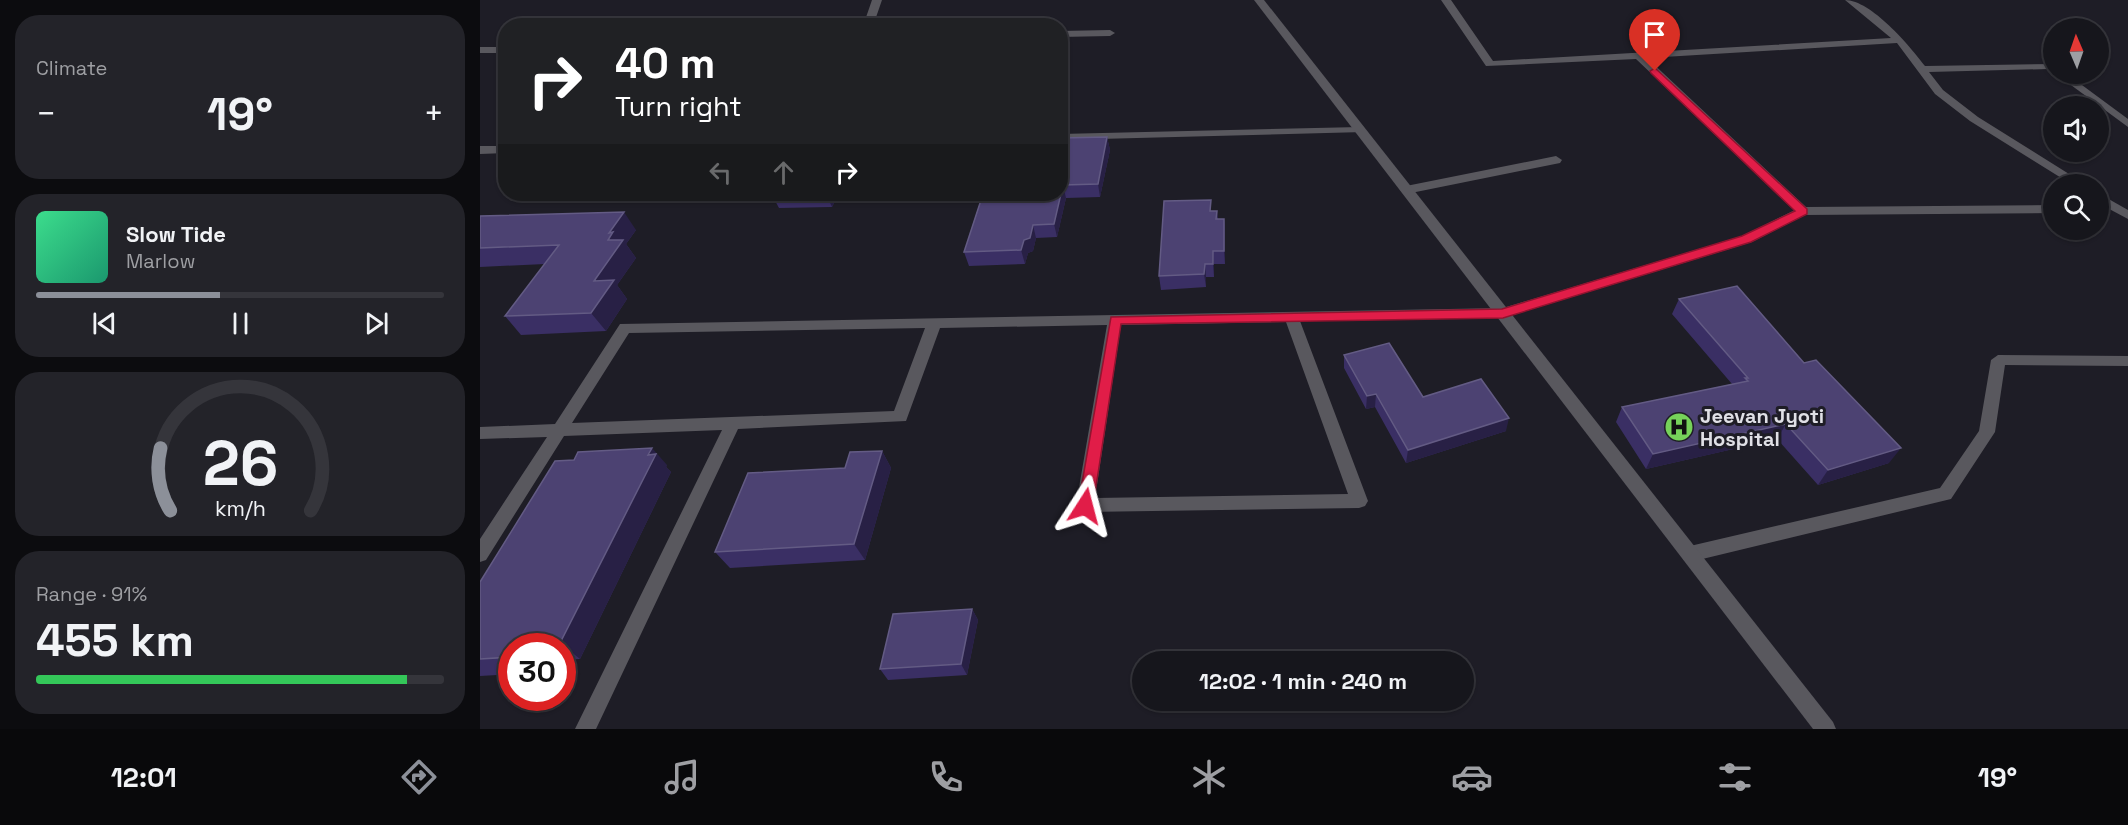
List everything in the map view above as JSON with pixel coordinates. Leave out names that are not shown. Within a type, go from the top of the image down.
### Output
[{"type":"street","points":[[871,18],[877,0]]},
{"type":"street","points":[[1258,0],[1826,729]]},
{"type":"street","points":[[1446,0],[1490,64],[1900,40]]},
{"type":"street","points":[[1850,0],[1900,40],[1940,93],[1974,119],[2063,174]]},
{"type":"street","points":[[1068,34],[1110,33]]},
{"type":"street","points":[[480,50],[498,50]]},
{"type":"street","points":[[1638,55],[1803,211]]},
{"type":"street","points":[[1922,69],[2043,66]]},
{"type":"street","points":[[2074,84],[2128,124]]},
{"type":"street","points":[[1068,137],[1360,130]]},
{"type":"street","points":[[480,150],[498,149]]},
{"type":"street","points":[[1406,190],[1556,160]]},
{"type":"street","points":[[2109,204],[2123,212]]},
{"type":"street","points":[[480,554],[625,328],[1503,314],[1747,239],[1803,211],[2043,209]]},
{"type":"street","points":[[1116,320],[1085,506],[1359,501],[1291,317]]},
{"type":"street","points":[[480,433],[900,417],[934,323]]},
{"type":"street","points":[[1690,555],[1945,494],[1987,432],[1998,360],[2128,361]]},
{"type":"street","points":[[585,729],[733,423]]},
{"type":"building","points":[[1107,137],[1098,184],[1068,185],[1068,138]]},
{"type":"building","points":[[1211,200],[1210,211],[1217,211],[1216,219],[1224,219],[1224,251],[1213,251],[1213,264],[1205,264],[1204,274],[1159,276],[1164,201]]},
{"type":"building","points":[[981,201],[1059,201],[1054,224],[1033,225],[1030,238],[1024,240],[1021,250],[964,252]]},
{"type":"building","points":[[624,212],[609,233],[613,232],[608,240],[623,240],[594,281],[614,280],[591,313],[505,316],[559,245],[480,248],[480,216]]},
{"type":"building","points":[[1737,286],[1804,363],[1816,360],[1901,448],[1828,470],[1786,424],[1653,454],[1622,407],[1748,381],[1745,378],[1748,378],[1679,299]]},
{"type":"building","points":[[1389,343],[1423,397],[1481,379],[1509,418],[1408,450],[1376,394],[1367,396],[1344,355]]},
{"type":"building","points":[[652,448],[648,455],[656,454],[565,633],[498,633],[498,658],[480,659],[480,582],[555,461],[574,460],[578,452]]},
{"type":"building","points":[[882,451],[854,544],[715,552],[748,473],[845,468],[850,452]]},
{"type":"building","points":[[972,609],[961,664],[880,669],[893,614]]},
{"type":"place","name":"Jeevan Jyoti Hospital","points":[[1679,427]]},
{"type":"route","points":[[1085,506],[1116,320],[1503,314],[1747,239],[1803,211],[1655,71]]}]
